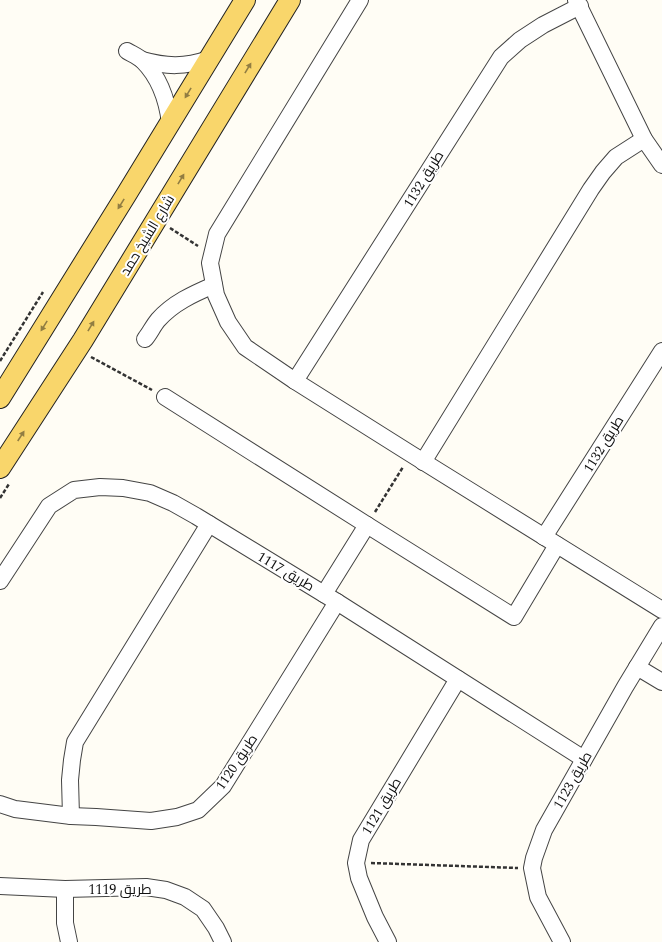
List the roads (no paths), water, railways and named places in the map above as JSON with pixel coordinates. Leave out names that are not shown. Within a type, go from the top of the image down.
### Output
[{"type":"main road","points":[[0,398],[245,0]]},
{"type":"main road","name":"شارع الشيخ حمد","points":[[0,468],[83,340],[290,0]]},
{"type":"street","points":[[360,0],[217,234],[210,262],[216,294],[228,322],[245,347],[295,381],[662,610]]},
{"type":"street","name":"طريق 1132","points":[[295,381],[500,58],[520,40],[537,28],[578,3],[644,138],[662,164]]},
{"type":"street","points":[[127,51],[142,60],[169,66],[196,63],[209,59]]},
{"type":"street","points":[[142,60],[152,71],[165,95],[170,123]]},
{"type":"street","points":[[417,458],[603,172],[616,157],[644,138]]},
{"type":"street","points":[[146,339],[157,321],[181,300],[214,285]]},
{"type":"street","name":"طريق 1132","points":[[367,526],[514,617],[551,541],[662,350]]},
{"type":"street","points":[[165,397],[367,526]]},
{"type":"street","name":"طريق 1117","points":[[0,581],[49,506],[74,490],[123,488],[150,493],[173,503],[331,598],[584,759]]},
{"type":"street","points":[[71,816],[70,780],[75,742],[209,524]]},
{"type":"street","name":"طريق 1120","points":[[0,804],[15,809],[71,816],[151,821],[177,817],[198,810],[223,786],[331,598],[367,526]]},
{"type":"street","name":"طريق 1123","points":[[562,942],[538,896],[532,868],[534,858],[544,830],[637,667],[660,634]]},
{"type":"street","points":[[637,667],[662,682]]},
{"type":"street","name":"طريق 1121","points":[[388,942],[372,911],[359,878],[356,863],[360,840],[458,679]]},
{"type":"street","name":"طريق 1119","points":[[0,886],[65,889],[146,887],[166,890],[185,897],[203,910],[216,928],[223,942]]},
{"type":"street","points":[[65,889],[65,922],[69,942]]}]
